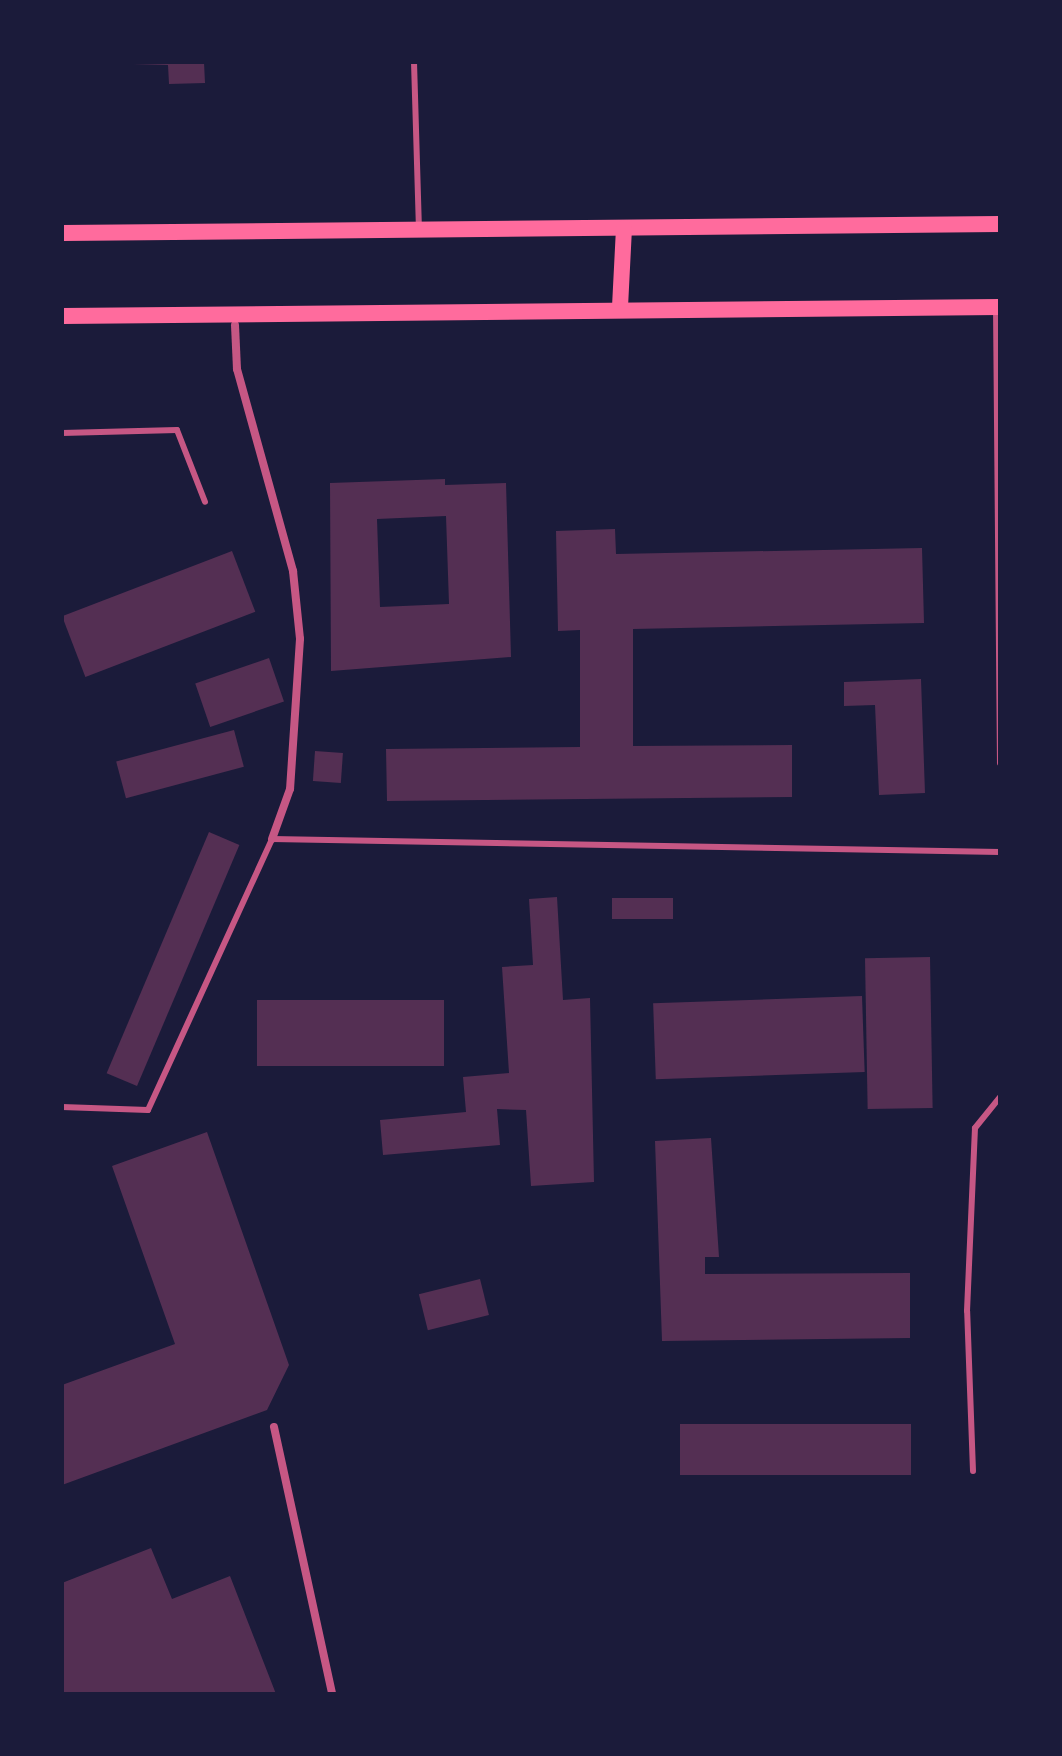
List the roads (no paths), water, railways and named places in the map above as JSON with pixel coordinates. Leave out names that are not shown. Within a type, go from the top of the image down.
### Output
[{"type":"main road","points":[[62,233],[420,232],[1000,224]]},
{"type":"main road","points":[[620,307],[624,228]]},
{"type":"main road","points":[[62,316],[620,307],[998,307]]},
{"type":"street","points":[[235,325],[237,369],[293,571],[300,639],[290,789],[272,839]]},
{"type":"street","points":[[274,1427],[332,1694]]},
{"type":"lane","points":[[414,62],[420,232]]},
{"type":"lane","points":[[998,307],[1000,763]]},
{"type":"lane","points":[[62,433],[177,430],[205,502]]},
{"type":"lane","points":[[62,1107],[148,1110],[272,839],[1000,852]]},
{"type":"lane","points":[[973,1471],[967,1311],[975,1128],[1000,1097]]}]
